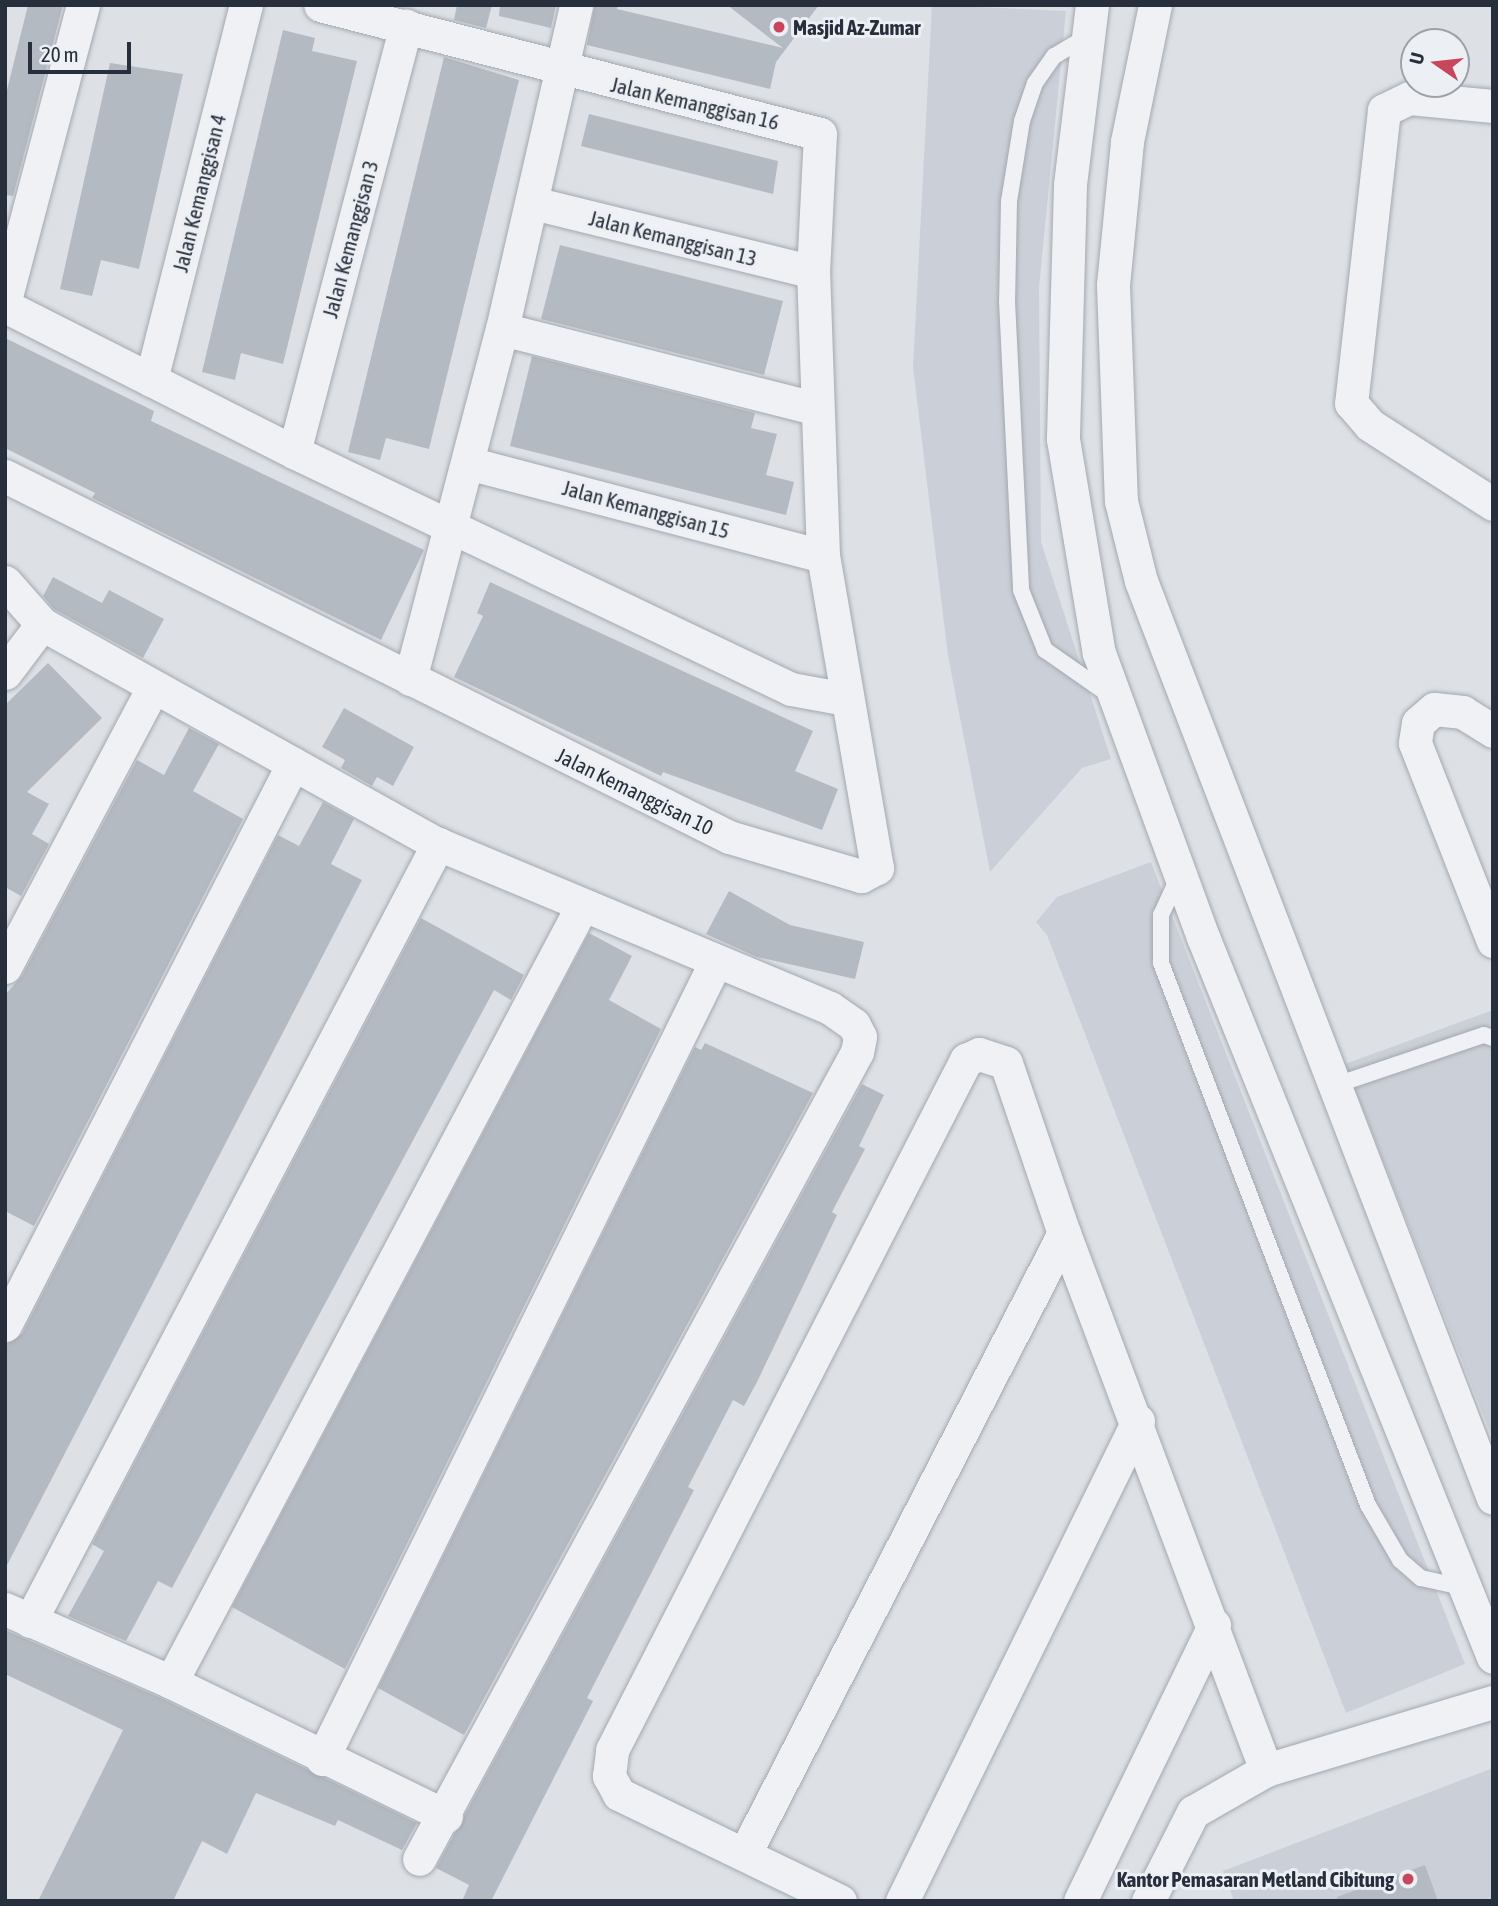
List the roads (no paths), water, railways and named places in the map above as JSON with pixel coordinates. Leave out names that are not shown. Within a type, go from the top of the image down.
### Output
[{"type":"street","points":[[5,300],[83,5]]},
{"type":"street","name":"Jalan Kemanggisan 4","points":[[151,380],[246,5]]},
{"type":"street","name":"Jalan Kemanggisan 16","points":[[320,5],[406,25],[564,72],[815,131],[822,139],[813,272]]},
{"type":"street","points":[[410,679],[453,526],[502,329],[564,72],[576,5]]},
{"type":"street","points":[[1155,5],[1127,142],[1113,285],[1121,501],[1142,581],[1333,1086],[1493,1498]]},
{"type":"street","points":[[1089,21],[1062,307],[1063,439],[1099,653],[1180,874],[1493,1657]]},
{"type":"street","name":"Jalan Kemanggisan 3","points":[[295,452],[406,25]]},
{"type":"street","points":[[1493,106],[1409,98],[1384,110],[1351,403],[1370,425],[1493,504]]},
{"type":"street","name":"Jalan Kemanggisan 13","points":[[533,203],[813,272]]},
{"type":"street","points":[[5,306],[295,452],[791,690],[846,699],[823,556],[815,408],[813,272]]},
{"type":"street","points":[[502,329],[815,408]]},
{"type":"street","name":"Jalan Kemanggisan 15","points":[[468,463],[823,556]]},
{"type":"street","name":"Jalan Kemanggisan 10","points":[[5,476],[729,837],[870,874],[878,861],[846,699]]},
{"type":"street","points":[[5,582],[42,624],[438,844],[715,963],[830,1008],[854,1025],[860,1037],[857,1052],[446,1816],[419,1859]]},
{"type":"street","points":[[5,673],[42,624]]},
{"type":"street","points":[[5,967],[153,688]]},
{"type":"street","points":[[1489,925],[1415,743],[1418,723],[1434,709],[1463,712],[1493,731]]},
{"type":"street","points":[[5,1325],[293,764]]},
{"type":"street","points":[[438,844],[18,1615],[171,1682],[322,1759],[446,1816]]},
{"type":"street","points":[[171,1682],[582,906]]},
{"type":"street","points":[[322,1759],[715,963]]},
{"type":"street","points":[[841,1901],[619,1794],[609,1776],[612,1750],[966,1060],[979,1054],[1006,1063],[1064,1233],[1138,1421],[1266,1770]]},
{"type":"street","points":[[745,1853],[1064,1233]]},
{"type":"street","points":[[902,1901],[1138,1421]]},
{"type":"street","points":[[1080,1901],[1214,1625]]},
{"type":"street","points":[[1148,1901],[1193,1812],[1266,1770],[1493,1702]]},
{"type":"lane","points":[[1089,21],[1055,56],[1035,83],[1022,121],[1009,201],[1008,328],[1021,590],[1030,621],[1045,650],[1116,699]]},
{"type":"lane","points":[[1180,874],[1161,915],[1161,963],[1368,1505],[1400,1560],[1421,1578],[1466,1588]]},
{"type":"lane","points":[[1333,1086],[1484,1035],[1493,1038]]},
{"type":"place","name":"Masjid Az-Zumar","points":[[779,27]]},
{"type":"place","name":"Kantor Pemasaran Metland Cibitung","points":[[1408,1879]]}]
